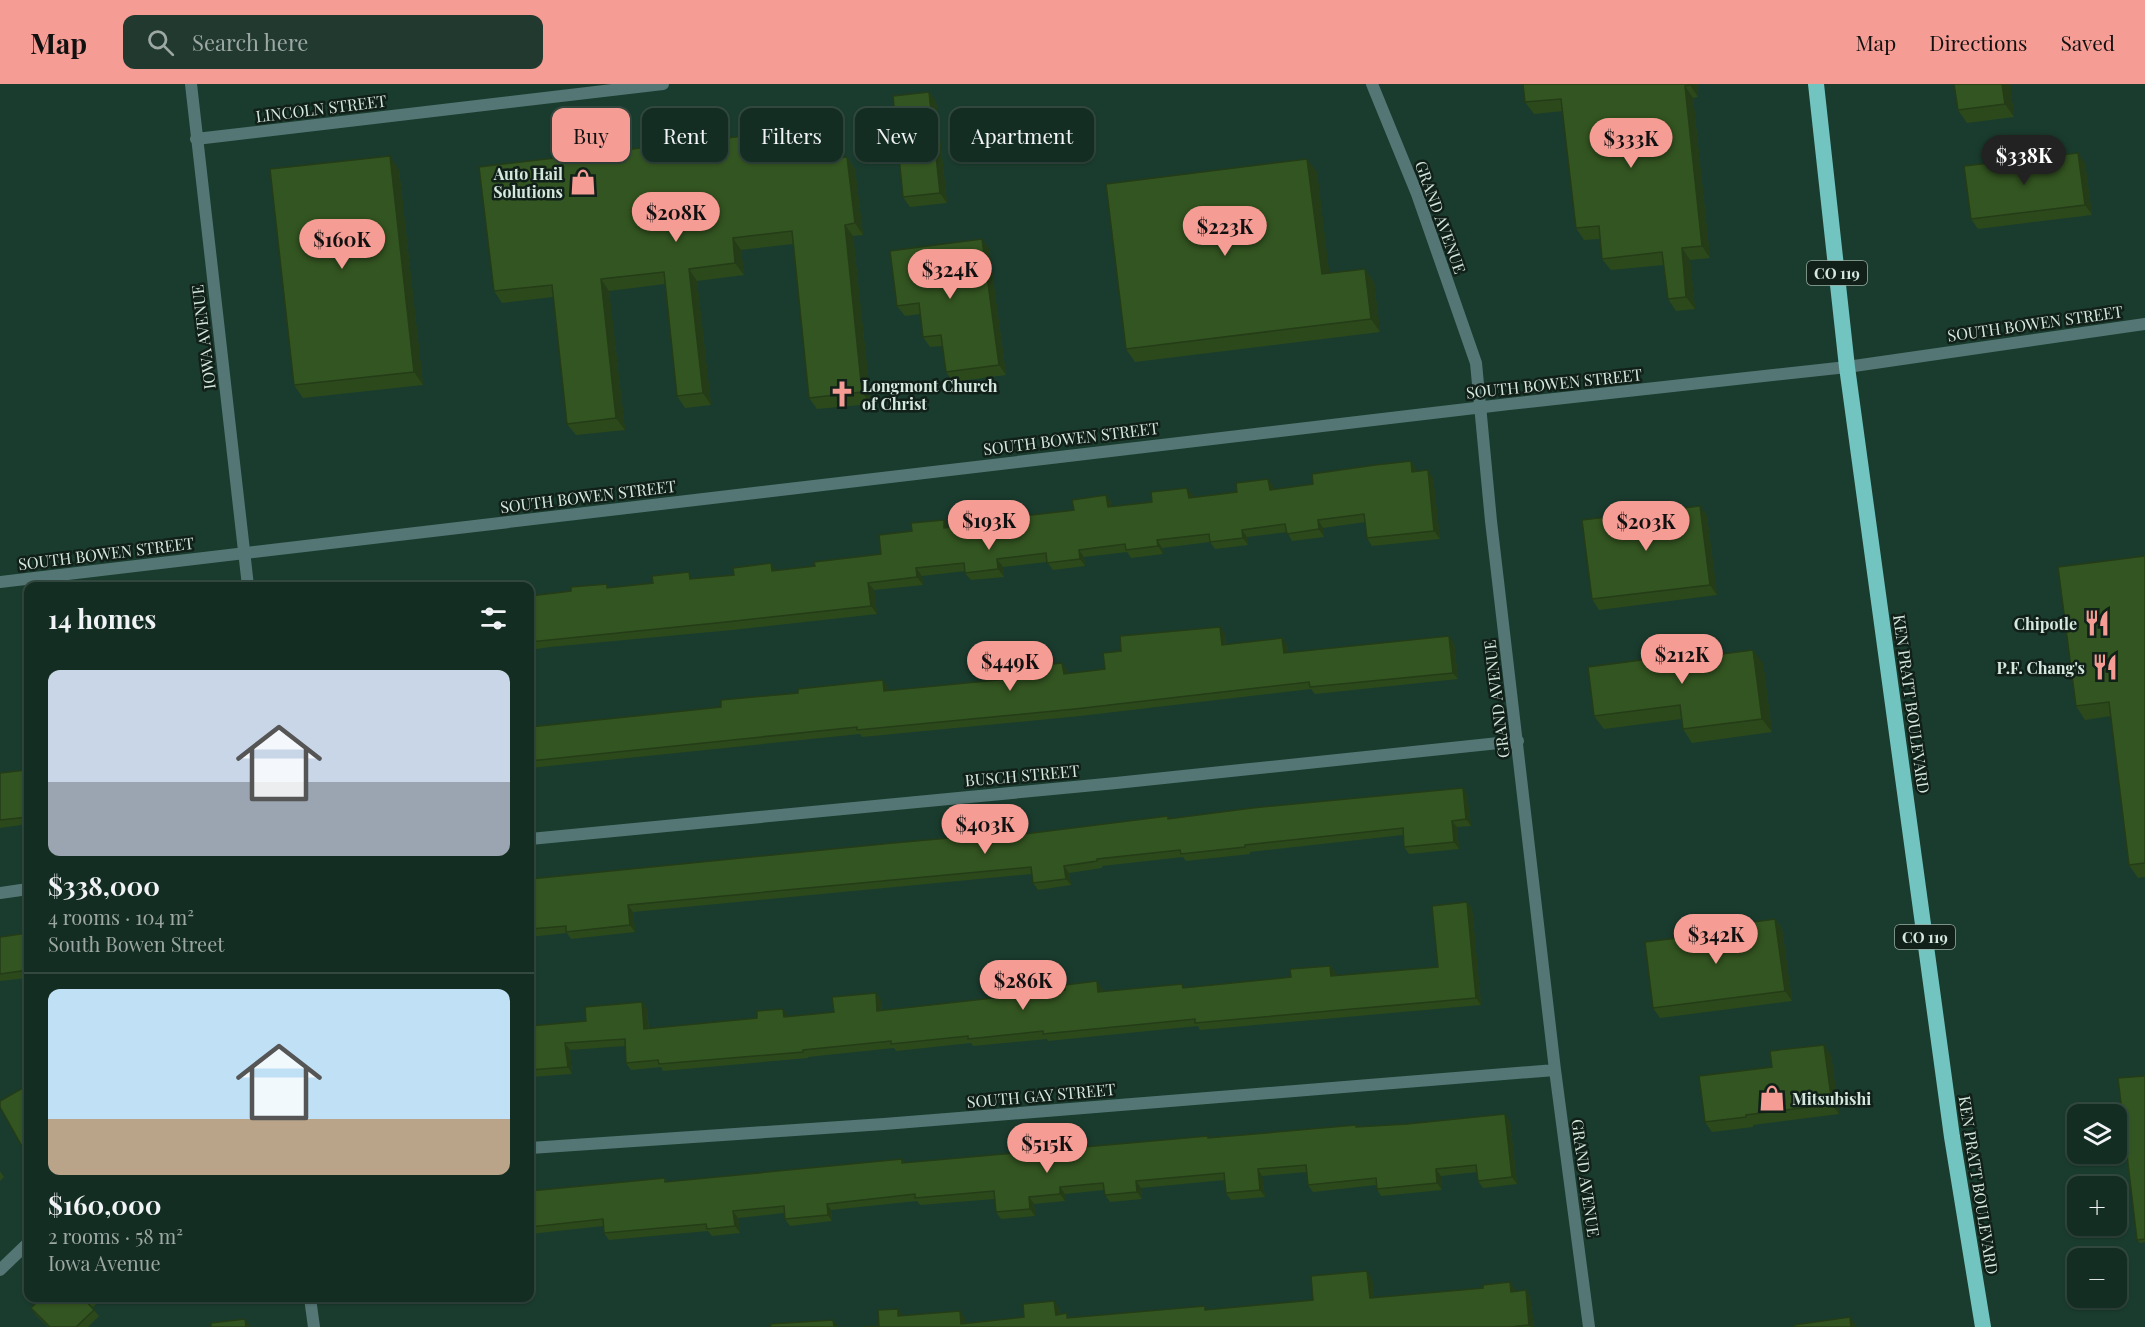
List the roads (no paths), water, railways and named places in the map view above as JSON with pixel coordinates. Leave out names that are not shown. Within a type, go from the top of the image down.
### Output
[{"type":"highway","name":"KEN PRATT BOULEVARD","points":[[1816,84],[1847,367],[1952,1137],[1983,1327]]},
{"type":"street","name":"IOWA AVENUE","points":[[191,84],[248,582]]},
{"type":"street","name":"LINCOLN STREET","points":[[196,139],[663,84]]},
{"type":"street","name":"GRAND AVENUE","points":[[1372,84],[1417,194],[1476,363],[1491,521],[1554,1070],[1589,1327]]},
{"type":"street","name":"SOUTH BOWEN STREET","points":[[0,582],[1480,407],[1847,367],[2145,324]]},
{"type":"street","name":"BUSCH STREET","points":[[534,839],[1104,784],[1518,741]]},
{"type":"street","points":[[0,893],[24,890]]},
{"type":"street","name":"SOUTH GAY STREET","points":[[534,1148],[884,1124],[1554,1070]]},
{"type":"street","points":[[0,1270],[24,1247]]},
{"type":"street","points":[[311,1302],[314,1327]]},
{"type":"place","name":"Auto Hail Solutions","points":[[583,182]]},
{"type":"place","name":"Longmont Church of Christ","points":[[842,394]]},
{"type":"place","name":"Chipotle","points":[[2097,623]]},
{"type":"place","name":"P.F. Chang's","points":[[2105,667]]},
{"type":"place","name":"Mitsubishi","points":[[1772,1098]]}]
